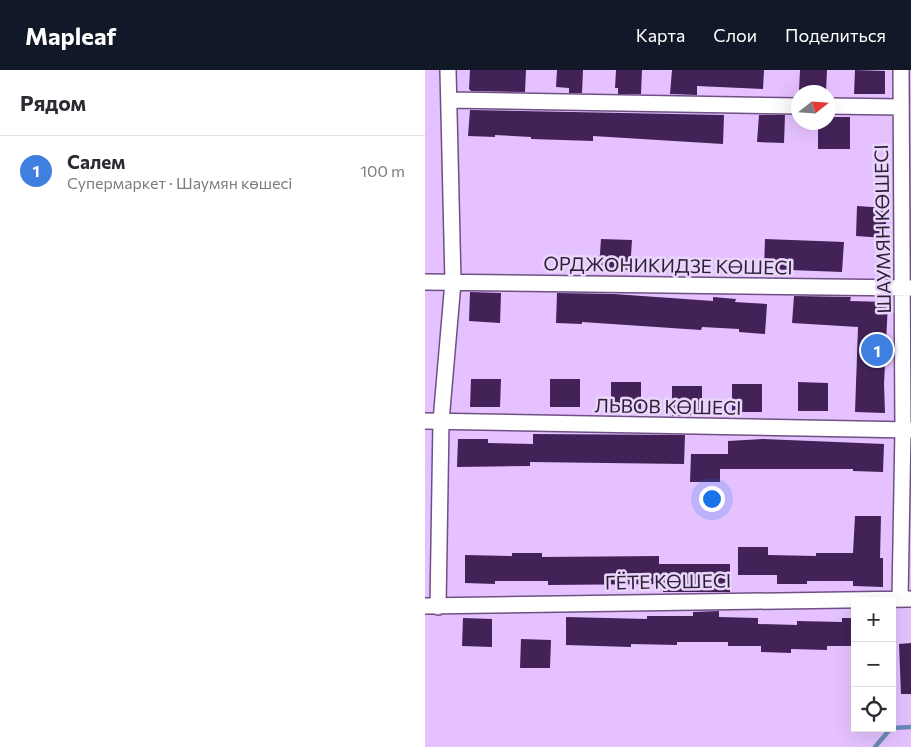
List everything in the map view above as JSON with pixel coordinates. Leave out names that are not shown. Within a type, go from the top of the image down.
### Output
[{"type":"street","points":[[431,606],[441,421],[453,282],[448,70]]},
{"type":"street","name":"ШАУМЯН КӨШЕСІ","points":[[901,70],[907,288],[905,599]]},
{"type":"street","points":[[449,100],[791,106]]},
{"type":"street","points":[[836,106],[901,107]]},
{"type":"street","name":"ОРДЖОНИКИДЗЕ КӨШЕСІ","points":[[425,282],[907,288]]},
{"type":"street","name":"ЛЬВОВ КӨШЕСІ","points":[[425,421],[907,430]]},
{"type":"street","name":"ГЁТЕ КӨШЕСІ","points":[[431,606],[905,599]]},
{"type":"building","points":[[470,70],[526,70],[525,92],[471,91],[469,89]]},
{"type":"building","points":[[557,70],[583,70],[582,93],[569,93],[569,88],[556,87]]},
{"type":"building","points":[[616,70],[642,70],[641,94],[618,94],[618,88],[615,88]]},
{"type":"building","points":[[672,70],[764,70],[763,89],[697,86],[697,95],[670,94]]},
{"type":"building","points":[[800,70],[827,70],[826,85],[799,85]]},
{"type":"building","points":[[855,70],[885,71],[885,94],[854,94]]},
{"type":"building","points":[[470,110],[724,115],[723,144],[593,136],[593,141],[531,139],[531,137],[495,135],[495,137],[468,136]]},
{"type":"building","points":[[759,115],[785,115],[784,143],[757,142]]},
{"type":"building","points":[[836,117],[850,117],[850,149],[818,149],[818,130],[836,130]]},
{"type":"building","points":[[857,206],[887,208],[885,238],[856,236]]},
{"type":"building","points":[[601,239],[632,240],[630,270],[599,268]]},
{"type":"building","points":[[765,239],[844,242],[842,272],[764,269]]},
{"type":"building","points":[[470,292],[501,293],[500,323],[469,321]]},
{"type":"building","points":[[557,293],[614,294],[713,301],[713,297],[736,299],[735,302],[767,304],[765,334],[739,332],[739,329],[702,327],[701,330],[582,322],[582,324],[556,323]]},
{"type":"building","points":[[794,296],[851,297],[850,301],[888,302],[884,384],[885,413],[855,412],[858,327],[792,323]]},
{"type":"building","points":[[471,379],[501,379],[500,407],[470,407]]},
{"type":"building","points":[[550,379],[580,379],[580,407],[550,407]]},
{"type":"building","points":[[611,382],[641,382],[641,410],[611,410]]},
{"type":"building","points":[[798,382],[828,383],[828,411],[798,411]]},
{"type":"building","points":[[732,384],[762,384],[762,412],[732,412]]},
{"type":"building","points":[[672,386],[702,386],[702,414],[672,416]]},
{"type":"building","points":[[533,434],[685,435],[684,464],[530,462],[530,466],[457,467],[458,439],[488,439],[488,443],[533,444]]},
{"type":"building","points":[[763,439],[884,444],[883,472],[853,471],[853,469],[720,469],[720,482],[690,482],[691,454],[728,454],[728,441]]},
{"type":"building","points":[[855,516],[881,516],[880,558],[883,558],[883,587],[853,586],[853,581],[807,581],[807,584],[777,584],[777,575],[738,575],[738,547],[768,547],[768,555],[816,556],[816,553],[853,553]]},
{"type":"building","points":[[512,553],[542,553],[542,557],[659,556],[659,564],[730,564],[730,592],[663,592],[663,584],[548,585],[548,581],[495,581],[495,584],[465,583],[465,555],[512,556]]},
{"type":"building","points":[[719,611],[719,617],[758,618],[758,624],[797,625],[797,621],[842,622],[842,618],[851,618],[851,646],[827,646],[827,650],[791,649],[791,653],[761,652],[761,646],[728,646],[728,642],[677,642],[677,645],[631,644],[631,647],[566,645],[566,617],[647,619],[647,616],[693,616],[693,612]]},
{"type":"building","points":[[463,618],[492,619],[492,647],[462,646]]},
{"type":"building","points":[[521,639],[551,640],[550,668],[520,668]]},
{"type":"building","points":[[911,643],[911,694],[901,694],[899,644]]},
{"type":"waterway","points":[[875,747],[891,728],[911,727]]},
{"type":"place","name":"Салем","points":[[877,350]]}]
